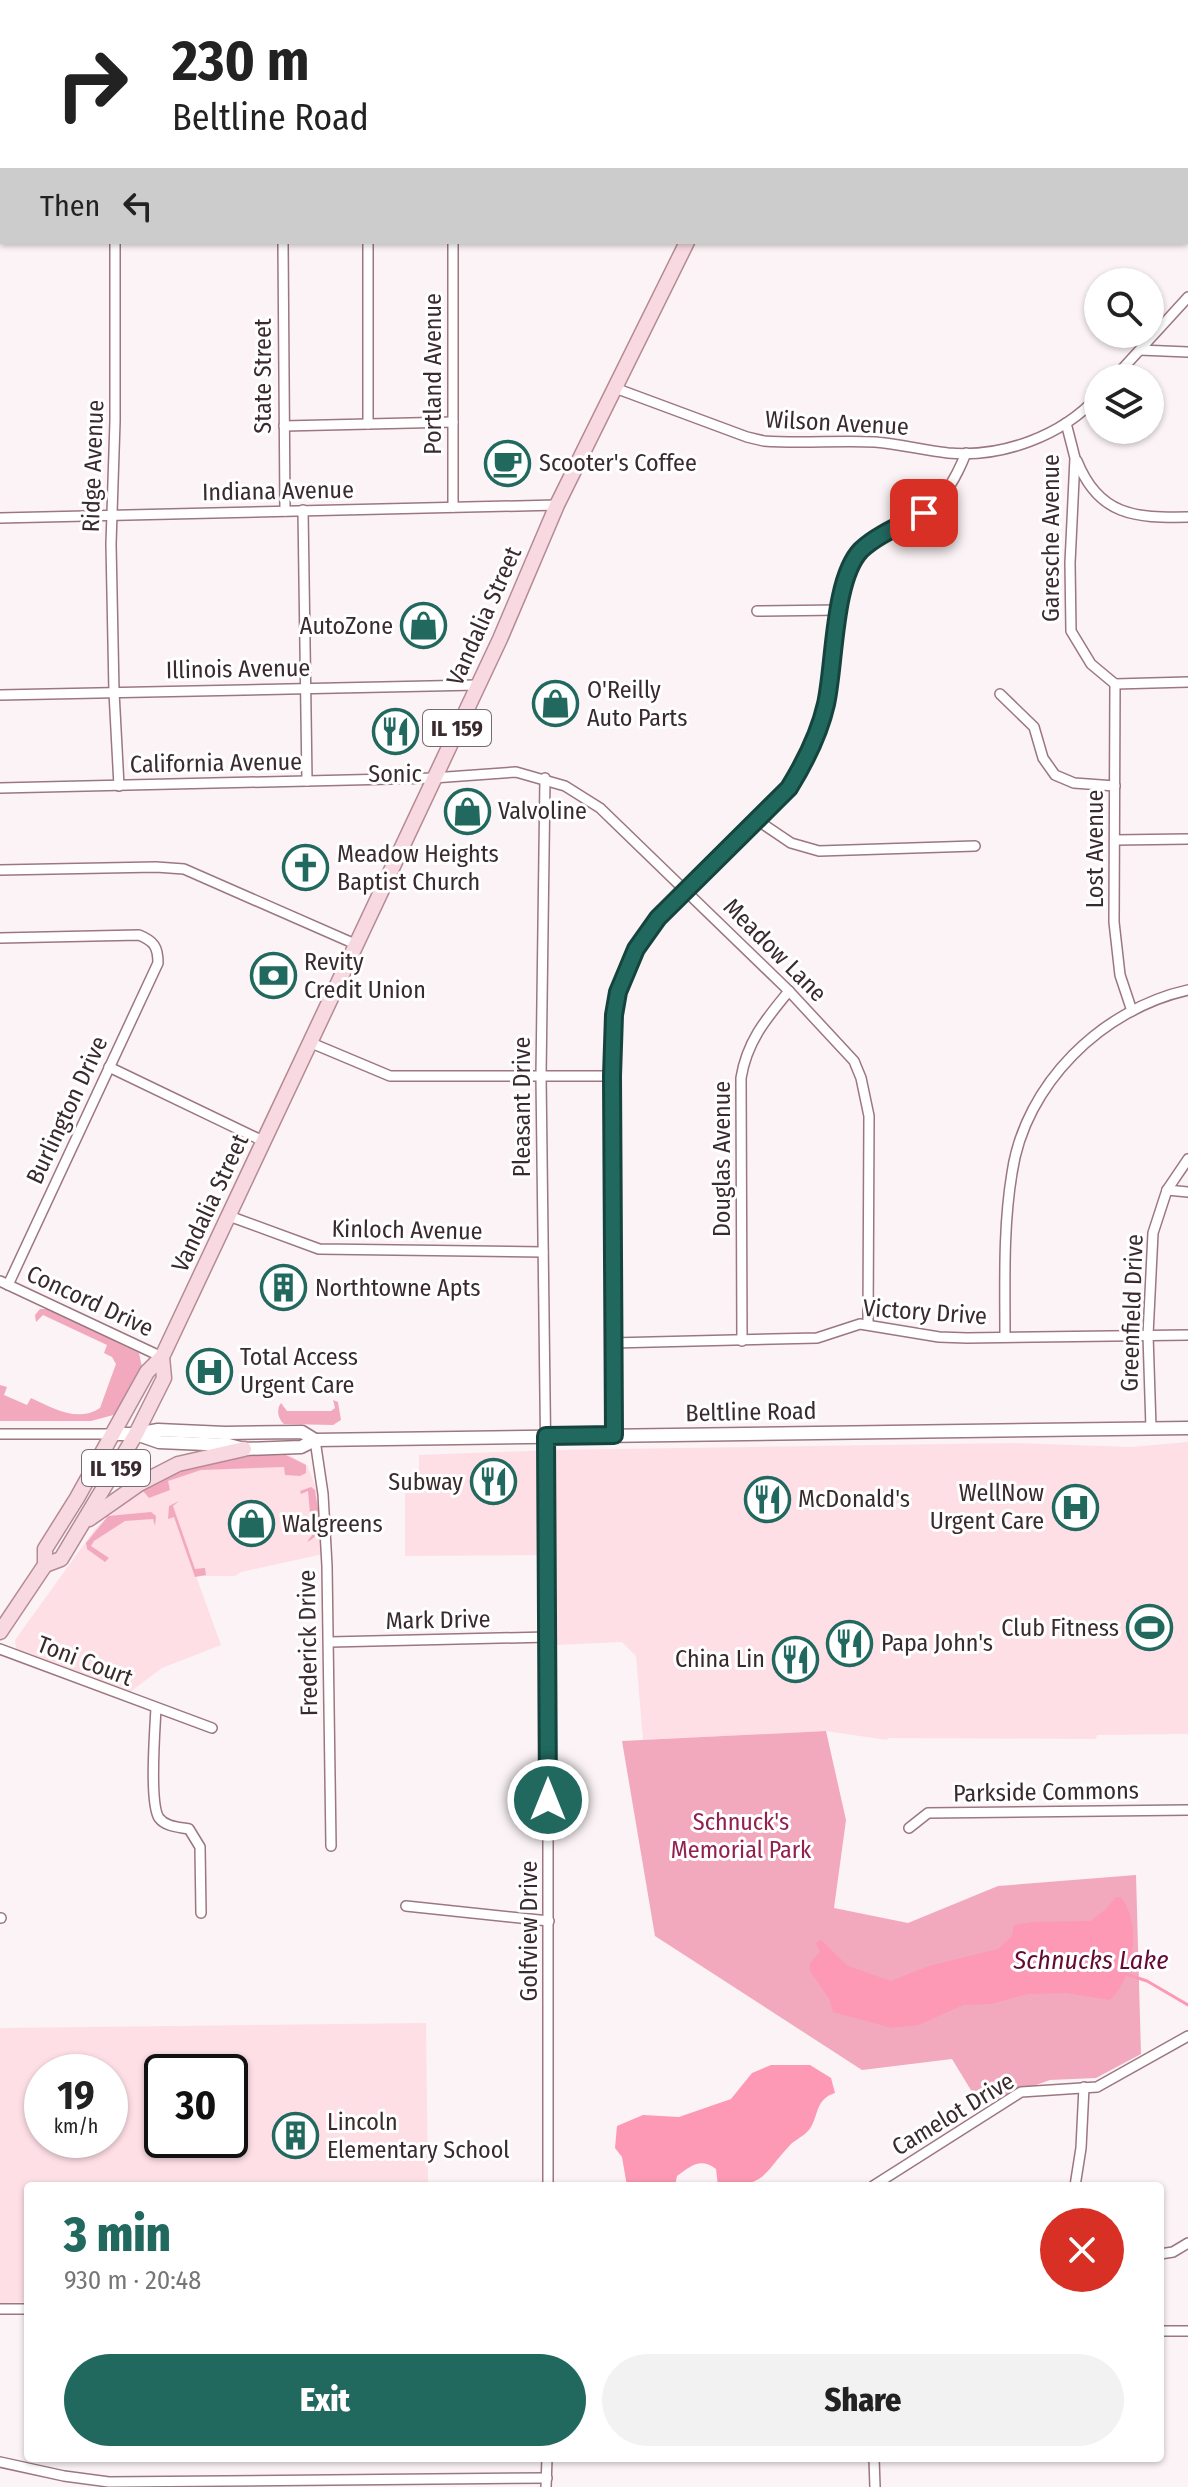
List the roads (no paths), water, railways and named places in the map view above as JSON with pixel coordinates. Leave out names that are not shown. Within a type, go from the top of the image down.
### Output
[{"type":"main road","name":"Vandalia Street","points":[[0,1632],[45,1565],[45,1549],[147,1372],[162,1357],[477,685],[557,505],[686,244]]},
{"type":"main road","name":"Vandalia Street","points":[[45,1565],[61,1559],[136,1434],[164,1378],[162,1357]]},
{"type":"main road","name":"Beltline Road","points":[[136,1434],[159,1442],[229,1445],[244,1449],[301,1447],[315,1440],[1188,1428]]},
{"type":"main road","name":"Beltline Road","points":[[113,1434],[158,1430],[302,1432],[315,1440]]},
{"type":"main road","points":[[83,1524],[134,1487],[178,1464],[244,1449]]},
{"type":"street","name":"Ridge Avenue","points":[[115,244],[112,515],[114,692],[119,786]]},
{"type":"street","name":"State Street","points":[[283,244],[285,511]]},
{"type":"street","points":[[368,244],[368,424]]},
{"type":"street","name":"Portland Avenue","points":[[453,244],[453,507]]},
{"type":"street","points":[[1127,364],[1188,297]]},
{"type":"street","points":[[1140,350],[1188,352]]},
{"type":"street","name":"Wilson Avenue","points":[[615,388],[764,441],[875,442],[966,453],[1008,448],[1037,438],[1066,423],[1084,408]]},
{"type":"street","points":[[284,426],[453,422]]},
{"type":"street","name":"Garesche Avenue","points":[[1066,423],[1075,458],[1070,563],[1071,631],[1091,664],[1115,684]]},
{"type":"street","points":[[614,1435],[612,1076],[614,1015],[625,970],[646,933],[789,788],[813,744],[827,700],[845,576],[860,552],[870,543],[924,513],[951,485],[966,453]]},
{"type":"street","points":[[1075,458],[1087,485],[1111,505],[1138,515],[1188,517]]},
{"type":"street","name":"Indiana Avenue","points":[[0,518],[557,505]]},
{"type":"street","points":[[303,510],[307,781]]},
{"type":"street","points":[[757,611],[840,610]]},
{"type":"street","points":[[1115,684],[1188,682]]},
{"type":"street","name":"Lost Avenue","points":[[1115,684],[1116,949],[1120,975],[1132,1011]]},
{"type":"street","name":"Illinois Avenue","points":[[0,695],[477,685]]},
{"type":"street","points":[[1000,694],[1034,727],[1043,758],[1055,775],[1074,783],[1115,786]]},
{"type":"street","name":"Meadow Lane","points":[[433,778],[516,772],[565,786],[600,808],[789,991],[854,1061],[867,1099],[868,1324]]},
{"type":"street","name":"California Avenue","points":[[0,788],[433,778]]},
{"type":"street","name":"Pleasant Drive","points":[[545,778],[541,1076],[546,1436]]},
{"type":"street","points":[[757,820],[791,843],[819,851],[975,846]]},
{"type":"street","points":[[1115,840],[1188,839]]},
{"type":"street","points":[[0,870],[184,869],[355,944]]},
{"type":"street","name":"Burlington Drive","points":[[0,938],[139,935],[151,940],[158,950],[158,963],[4,1283]]},
{"type":"street","points":[[1005,1337],[1012,1171],[1020,1142],[1040,1098],[1070,1059],[1099,1033],[1132,1011],[1188,990]]},
{"type":"street","name":"Douglas Avenue","points":[[742,1341],[741,1078],[748,1047],[757,1029],[789,991]]},
{"type":"street","points":[[309,1042],[390,1076],[612,1076]]},
{"type":"street","points":[[109,1067],[263,1141]]},
{"type":"street","name":"Greenfield Drive","points":[[1151,1428],[1148,1335],[1151,1250],[1158,1212],[1167,1190],[1188,1159]]},
{"type":"street","points":[[1167,1190],[1188,1192]]},
{"type":"street","name":"Kinloch Avenue","points":[[229,1216],[319,1249],[543,1252]]},
{"type":"street","name":"Concord Drive","points":[[4,1283],[162,1357]]},
{"type":"street","name":"Victory Drive","points":[[612,1343],[817,1338],[868,1324],[939,1337],[1188,1335]]},
{"type":"street","points":[[0,1434],[113,1434]]},
{"type":"street","name":"Golfview Drive","points":[[546,1436],[548,2182]]},
{"type":"street","name":"Frederick Drive","points":[[315,1440],[323,1494],[330,1642],[331,1846]]},
{"type":"street","name":"Mark Drive","points":[[330,1642],[548,1637]]},
{"type":"street","name":"Toni Court","points":[[0,1649],[212,1728]]},
{"type":"street","name":"Toni Court","points":[[156,1708],[157,1812],[165,1823],[189,1829],[199,1843],[201,1913]]},
{"type":"street","name":"Parkside Commons","points":[[909,1828],[928,1813],[1188,1810]]},
{"type":"street","points":[[406,1906],[549,1921]]},
{"type":"street","name":"Camelot Drive","points":[[879,2182],[1021,2092],[1097,2087],[1188,2036]]},
{"type":"street","points":[[1076,2182],[1084,2087]]},
{"type":"street","points":[[1164,2253],[1188,2243]]},
{"type":"street","points":[[0,2309],[24,2309]]},
{"type":"street","points":[[1164,2331],[1188,2331]]},
{"type":"street","points":[[0,2462],[85,2483],[548,2484],[547,2462]]},
{"type":"street","points":[[874,2462],[875,2487]]},
{"type":"water","name":"Schnucks Lake","points":[[1116,1897],[1121,1897],[1128,1908],[1133,1935],[1130,1965],[1125,1979],[1110,2000],[1067,1993],[1028,1994],[991,2004],[963,2005],[919,2025],[892,2028],[833,2012],[830,2000],[810,1971],[810,1963],[820,1952],[816,1943],[821,1940],[848,1966],[891,1981],[929,1966],[998,1949],[1012,1936],[1014,1925],[1090,1921]]},
{"type":"water","points":[[771,2065],[810,2065],[831,2078],[835,2093],[821,2103],[809,2130],[755,2181],[718,2182],[716,2169],[700,2163],[677,2176],[676,2182],[626,2182],[622,2157],[615,2148],[617,2126],[643,2115],[679,2117],[731,2099],[752,2073]]},
{"type":"waterway","points":[[1126,1974],[1147,1981],[1188,2005]]},
{"type":"place","name":"Scooter's Coffee","points":[[508,463]]},
{"type":"place","name":"AutoZone","points":[[424,626]]},
{"type":"place","name":"O'Reilly Auto Parts","points":[[556,704]]},
{"type":"place","name":"Sonic","points":[[395,732]]},
{"type":"place","name":"Valvoline","points":[[467,811]]},
{"type":"place","name":"Meadow Heights Baptist Church","points":[[306,868]]},
{"type":"place","name":"Revity Credit Union","points":[[273,976]]},
{"type":"place","name":"Northtowne Apts","points":[[284,1288]]},
{"type":"place","name":"Total Access Urgent Care","points":[[209,1371]]},
{"type":"place","name":"Subway","points":[[494,1482]]},
{"type":"place","name":"McDonald's","points":[[767,1499]]},
{"type":"place","name":"WellNow Urgent Care","points":[[1075,1507]]},
{"type":"place","name":"Walgreens","points":[[251,1524]]},
{"type":"place","name":"Club Fitness","points":[[1150,1628]]},
{"type":"place","name":"Papa John's","points":[[850,1643]]},
{"type":"place","name":"China Lin","points":[[796,1659]]},
{"type":"place","name":"Lincoln Elementary School","points":[[296,2136]]},
{"type":"park label","name":"Schnuck's Memorial Park","points":[[741,1836]]}]
